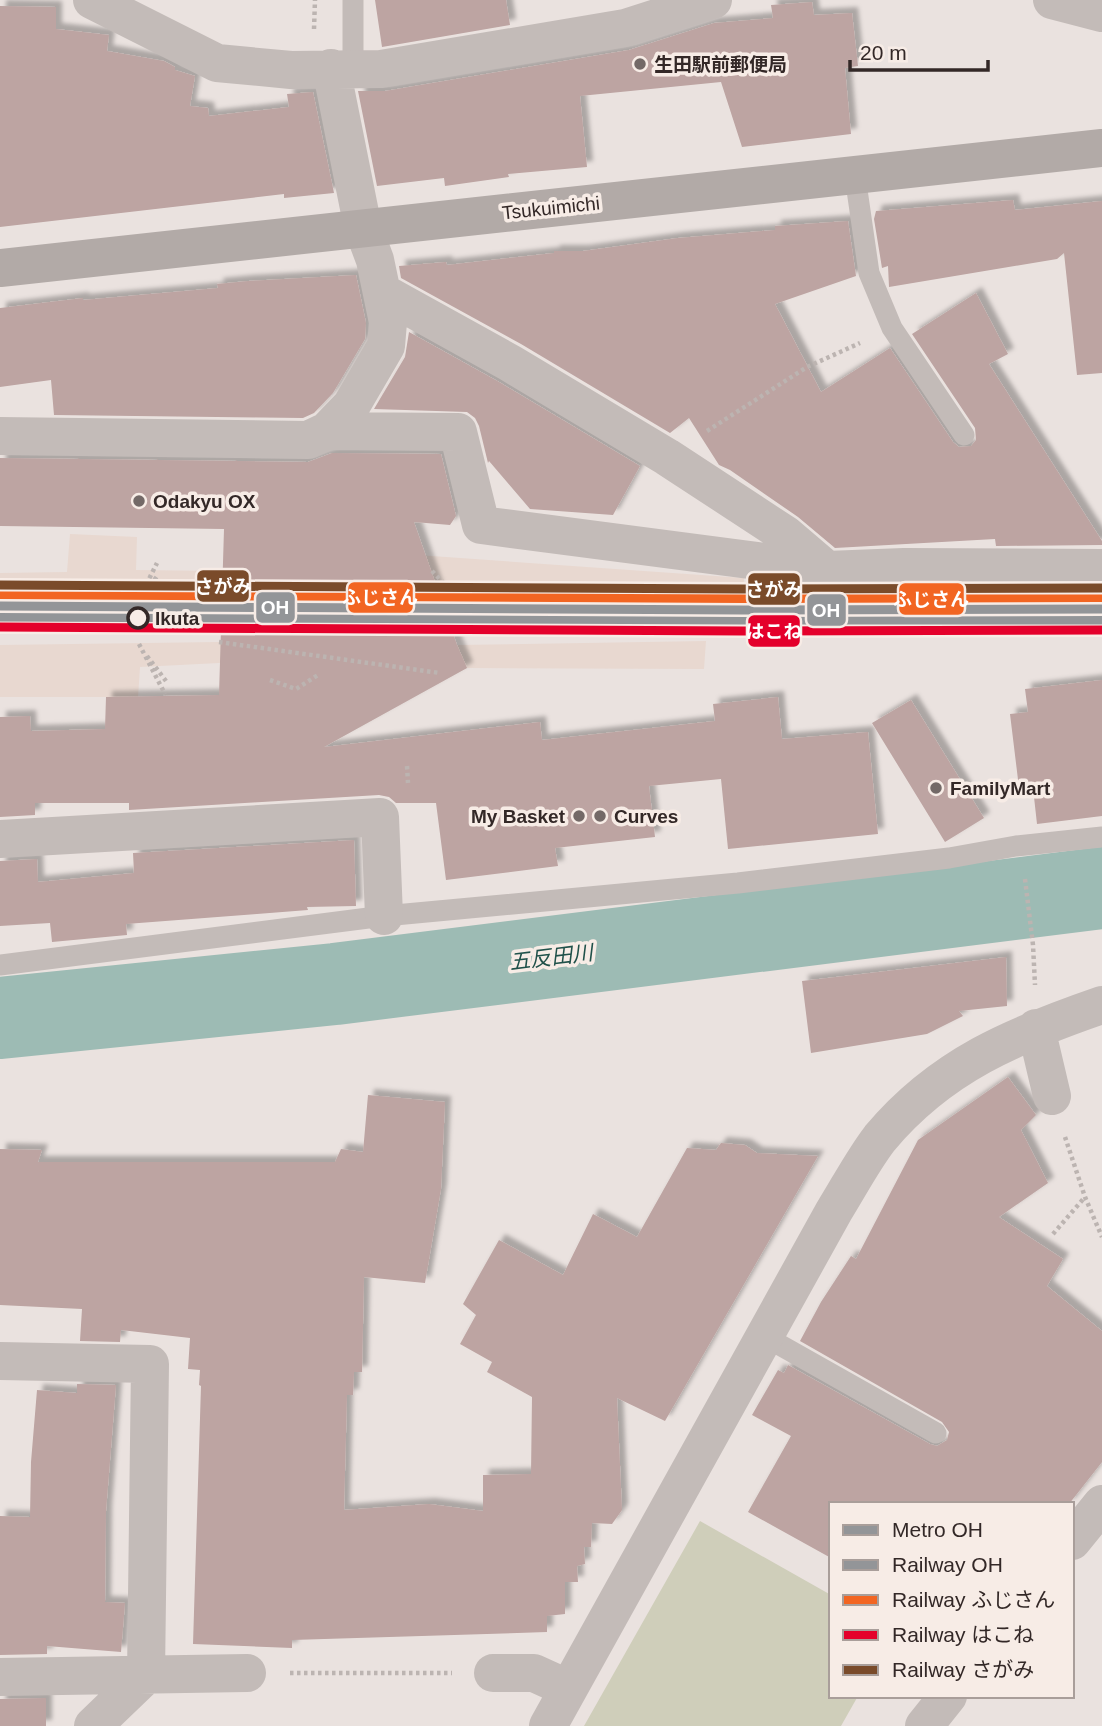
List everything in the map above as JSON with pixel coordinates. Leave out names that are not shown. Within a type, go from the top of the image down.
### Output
[{"type":"main road","name":"Tsukuimichi","points":[[0,268],[1102,148]]},
{"type":"street","points":[[93,0],[217,63],[291,70],[332,57],[381,69],[625,28],[713,0]]},
{"type":"street","points":[[1052,0],[1097,8]]},
{"type":"street","points":[[0,436],[308,440],[327,431],[351,406],[386,346],[388,322],[375,260],[363,228],[332,57]]},
{"type":"street","points":[[382,292],[510,363],[667,457],[786,535],[827,570]]},
{"type":"street","points":[[327,431],[458,432],[481,525],[827,570],[904,567],[1102,568]]},
{"type":"street","points":[[0,839],[380,817],[384,916]]},
{"type":"street","points":[[548,1726],[834,1210],[880,1139],[924,1093],[980,1054],[1036,1028],[1102,1005]]},
{"type":"street","points":[[1036,1028],[1052,1096]]},
{"type":"street","points":[[0,1361],[150,1364],[146,1675],[93,1726]]},
{"type":"street","points":[[1074,1539],[1102,1504]]},
{"type":"street","points":[[0,1677],[247,1673]]},
{"type":"street","points":[[493,1673],[534,1673],[567,1688]]},
{"type":"street","points":[[925,1726],[946,1698]]},
{"type":"lane","points":[[332,57],[354,0]]},
{"type":"lane","points":[[855,176],[869,273],[892,328],[964,435]]},
{"type":"lane","points":[[0,965],[384,916],[738,883],[1102,837]]},
{"type":"lane","points":[[764,1336],[936,1433]]},
{"type":"path","points":[[315,0],[332,57]]},
{"type":"path","points":[[667,457],[807,367],[892,328]]},
{"type":"path","points":[[157,563],[141,597],[158,575]]},
{"type":"path","points":[[432,571],[460,600]]},
{"type":"path","points":[[219,642],[440,673]]},
{"type":"path","points":[[165,694],[139,644],[166,681]]},
{"type":"path","points":[[270,680],[296,689],[318,675]]},
{"type":"path","points":[[1024,877],[1033,945]]},
{"type":"path","points":[[1052,1096],[1085,1196],[1102,1237]]},
{"type":"path","points":[[1053,1234],[1085,1196]]},
{"type":"path","points":[[247,1673],[493,1673]]},
{"type":"green space","points":[[700,1521],[829,1594],[829,1698],[857,1698],[841,1726],[584,1726]]},
{"type":"shaded area","points":[[70,534],[137,537],[136,570],[221,571],[389,553],[744,578],[743,605],[141,597],[0,598],[0,573],[67,572]]},
{"type":"shaded area","points":[[706,641],[704,669],[467,668],[420,691],[396,699],[219,663],[140,667],[138,697],[0,697],[0,645],[219,642],[457,645]]},
{"type":"building","points":[[375,0],[506,0],[510,25],[382,47]]},
{"type":"building","points":[[812,2],[814,15],[852,13],[858,66],[845,68],[851,134],[742,147],[721,82],[580,96],[587,167],[508,174],[509,177],[445,186],[444,178],[377,186],[358,91],[385,91],[629,50],[714,23],[773,18],[771,5]]},
{"type":"building","points":[[0,6],[56,7],[56,29],[109,35],[107,51],[164,61],[175,67],[175,70],[195,76],[190,106],[208,108],[209,116],[289,107],[287,94],[313,92],[334,193],[284,198],[284,194],[0,227]]},
{"type":"building","points":[[1013,200],[1015,210],[1102,201],[1102,373],[1077,375],[1064,253],[1057,259],[889,287],[888,266],[882,268],[874,219],[876,211]]},
{"type":"building","points":[[848,221],[856,276],[775,304],[821,392],[890,348],[953,442],[959,447],[971,446],[976,440],[975,428],[912,334],[976,293],[1008,354],[989,364],[1102,541],[1102,545],[996,546],[995,539],[835,548],[798,517],[719,465],[689,418],[670,433],[521,344],[401,278],[399,266],[446,262],[447,265],[554,251],[583,251],[678,238],[775,230],[775,226]]},
{"type":"building","points":[[356,275],[366,323],[365,339],[333,393],[314,413],[303,418],[54,415],[51,380],[0,387],[0,308],[83,298],[218,288],[217,284],[248,281]]},
{"type":"building","points":[[409,332],[640,466],[613,515],[530,509],[489,461],[488,463],[479,426],[475,418],[467,412],[374,409],[405,357]]},
{"type":"building","points":[[332,453],[441,454],[456,516],[450,525],[414,522],[467,668],[324,747],[540,722],[542,740],[715,721],[713,704],[778,697],[782,739],[868,732],[878,834],[728,849],[721,779],[649,786],[655,837],[555,848],[558,866],[446,880],[436,803],[396,803],[389,797],[379,795],[129,810],[129,803],[35,803],[35,815],[0,817],[0,717],[30,716],[31,731],[105,729],[106,697],[219,695],[224,529],[0,526],[0,458],[308,462]]},
{"type":"building","points":[[1102,680],[1102,816],[1037,824],[1033,788],[1020,796],[1010,714],[1028,712],[1025,689]]},
{"type":"building","points":[[911,700],[984,818],[945,842],[872,723]]},
{"type":"building","points":[[354,840],[356,906],[307,907],[308,910],[126,924],[127,935],[52,942],[50,923],[0,926],[0,861],[37,859],[38,882],[134,873],[133,853]]},
{"type":"building","points":[[1006,957],[1007,1006],[959,1011],[963,1016],[927,1034],[811,1053],[802,981]]},
{"type":"building","points":[[1008,1077],[1036,1115],[1021,1130],[1048,1183],[999,1217],[1063,1259],[1047,1286],[1102,1331],[1102,1462],[1071,1502],[829,1502],[829,1557],[748,1512],[791,1436],[752,1415],[778,1370],[784,1373],[788,1365],[930,1444],[937,1446],[947,1440],[949,1432],[942,1422],[800,1341],[851,1256],[856,1259],[918,1140]]},
{"type":"building","points":[[368,1095],[445,1102],[441,1189],[425,1283],[364,1277],[362,1372],[354,1372],[353,1395],[347,1395],[344,1510],[429,1504],[483,1511],[483,1475],[531,1474],[532,1397],[487,1372],[492,1362],[460,1344],[476,1315],[463,1304],[499,1240],[563,1275],[593,1214],[637,1237],[687,1148],[716,1150],[721,1143],[745,1145],[757,1153],[818,1156],[665,1421],[617,1398],[622,1510],[612,1524],[592,1523],[591,1547],[584,1547],[585,1564],[577,1566],[578,1582],[565,1582],[565,1614],[547,1616],[547,1632],[292,1640],[292,1648],[193,1644],[201,1386],[200,1370],[188,1369],[190,1338],[121,1330],[120,1342],[80,1341],[82,1309],[0,1305],[0,1149],[42,1150],[38,1162],[335,1162],[341,1149],[363,1152]]},
{"type":"building","points":[[77,1384],[116,1385],[106,1511],[105,1602],[125,1603],[121,1652],[47,1646],[47,1654],[0,1655],[0,1516],[30,1517],[37,1390],[77,1393]]},
{"type":"building","points":[[46,1698],[46,1726],[0,1726],[0,1699]]},
{"type":"waterway","name":"五反田川","points":[[0,1018],[335,984],[1102,888]]},
{"type":"metro line","name":"OH","points":[[0,606],[1102,609]]},
{"type":"rail line","name":"さがみ","points":[[0,585],[1102,588]]},
{"type":"rail line","name":"ふじさん","points":[[0,596],[1102,599]]},
{"type":"rail line","name":"OH","points":[[0,617],[1102,620]]},
{"type":"rail line","name":"はこね","points":[[0,627],[1102,630]]},
{"type":"place","name":"生田駅前郵便局","points":[[640,64]]},
{"type":"place","name":"Odakyu OX","points":[[139,501]]},
{"type":"place","name":"Ikuta","points":[[138,618]]},
{"type":"place","name":"FamilyMart","points":[[936,788]]},
{"type":"place","name":"My Basket","points":[[579,816]]},
{"type":"place","name":"Curves","points":[[600,816]]}]
